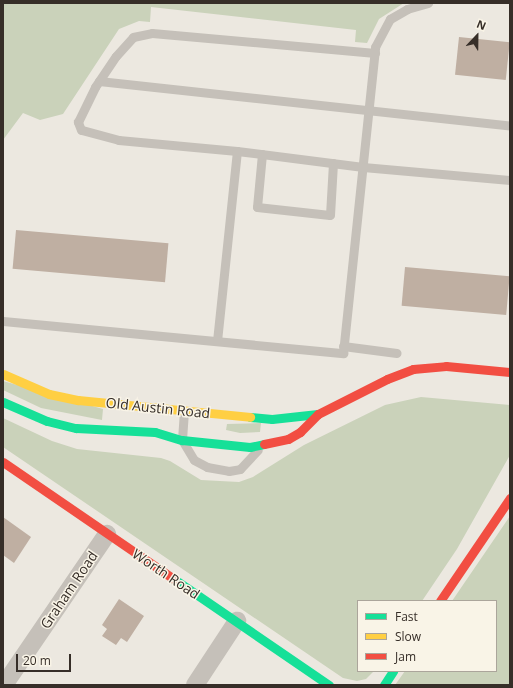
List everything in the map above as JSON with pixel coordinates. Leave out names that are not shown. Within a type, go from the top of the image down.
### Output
[{"type":"street","name":"Old Austin Road","points":[[182,440],[250,447],[288,439],[300,432],[318,414],[387,379],[413,369],[446,366],[510,372]]},
{"type":"street","name":"Old Austin Road","points":[[3,374],[49,394],[78,400],[272,419],[318,414]]},
{"type":"street","points":[[3,402],[47,421],[76,428],[155,432],[182,440]]},
{"type":"street","points":[[76,428],[94,438]]},
{"type":"street","points":[[159,445],[182,440]]},
{"type":"street","name":"Worth Road","points":[[3,462],[329,685]]},
{"type":"street","points":[[441,600],[510,498]]},
{"type":"street","name":"Graham Road","points":[[4,685],[107,534]]},
{"type":"street","points":[[195,685],[237,621]]},
{"type":"street","points":[[384,685],[392,672]]},
{"type":"lane","points":[[3,320],[342,353],[375,53],[380,35],[390,20],[407,9],[428,3]]},
{"type":"lane","points":[[375,53],[152,33],[133,37],[116,56],[99,81],[81,111],[78,122],[81,130],[119,140],[237,151],[363,167],[510,180]]},
{"type":"lane","points":[[99,81],[510,126]]},
{"type":"lane","points":[[217,341],[237,151]]},
{"type":"lane","points":[[262,154],[257,207],[330,215],[333,163]]},
{"type":"lane","points":[[343,346],[397,353]]},
{"type":"lane","points":[[184,411],[182,440],[194,460],[206,467],[229,471],[240,468],[264,444]]},
{"type":"green space","points":[[3,3],[404,3],[379,19],[367,43],[355,42],[356,30],[151,7],[150,22],[139,21],[119,29],[63,114],[40,120],[23,113],[3,140]]},
{"type":"green space","points":[[3,381],[103,409],[102,420],[41,408],[3,390]]},
{"type":"green space","points":[[421,397],[510,405],[510,455],[457,549],[423,600],[357,600],[357,672],[373,672],[366,679],[357,681],[343,678],[3,447],[3,418],[52,441],[77,449],[161,458],[170,461],[201,480],[239,482],[253,477],[304,445],[385,405]]},
{"type":"green space","points":[[261,423],[260,432],[240,433],[226,430],[227,424]]},
{"type":"green space","points":[[510,516],[510,685],[395,685],[404,672],[497,672],[497,600],[453,600]]},
{"type":"building","points":[[459,37],[510,42],[506,80],[455,75]]},
{"type":"building","points":[[16,230],[168,243],[165,282],[13,269]]},
{"type":"building","points":[[405,267],[510,276],[506,315],[402,306]]},
{"type":"building","points":[[3,517],[31,537],[14,563],[3,555]]},
{"type":"building","points":[[119,599],[144,616],[127,642],[121,638],[116,645],[102,636],[107,629],[102,625]]},
{"type":"traffic: fast","points":[[3,402],[47,421],[76,428],[155,432],[182,440],[250,447],[264,444]]},
{"type":"traffic: fast","points":[[250,417],[272,419],[318,414]]},
{"type":"traffic: fast","points":[[174,579],[329,685]]},
{"type":"traffic: fast","points":[[384,685],[392,672]]},
{"type":"traffic: slow","points":[[3,374],[49,394],[78,400],[250,417]]},
{"type":"traffic: jam","points":[[264,444],[288,439],[300,432],[318,414],[387,379],[413,369],[446,366],[510,372]]},
{"type":"traffic: jam","points":[[3,462],[174,579]]},
{"type":"traffic: jam","points":[[441,600],[510,498]]}]
